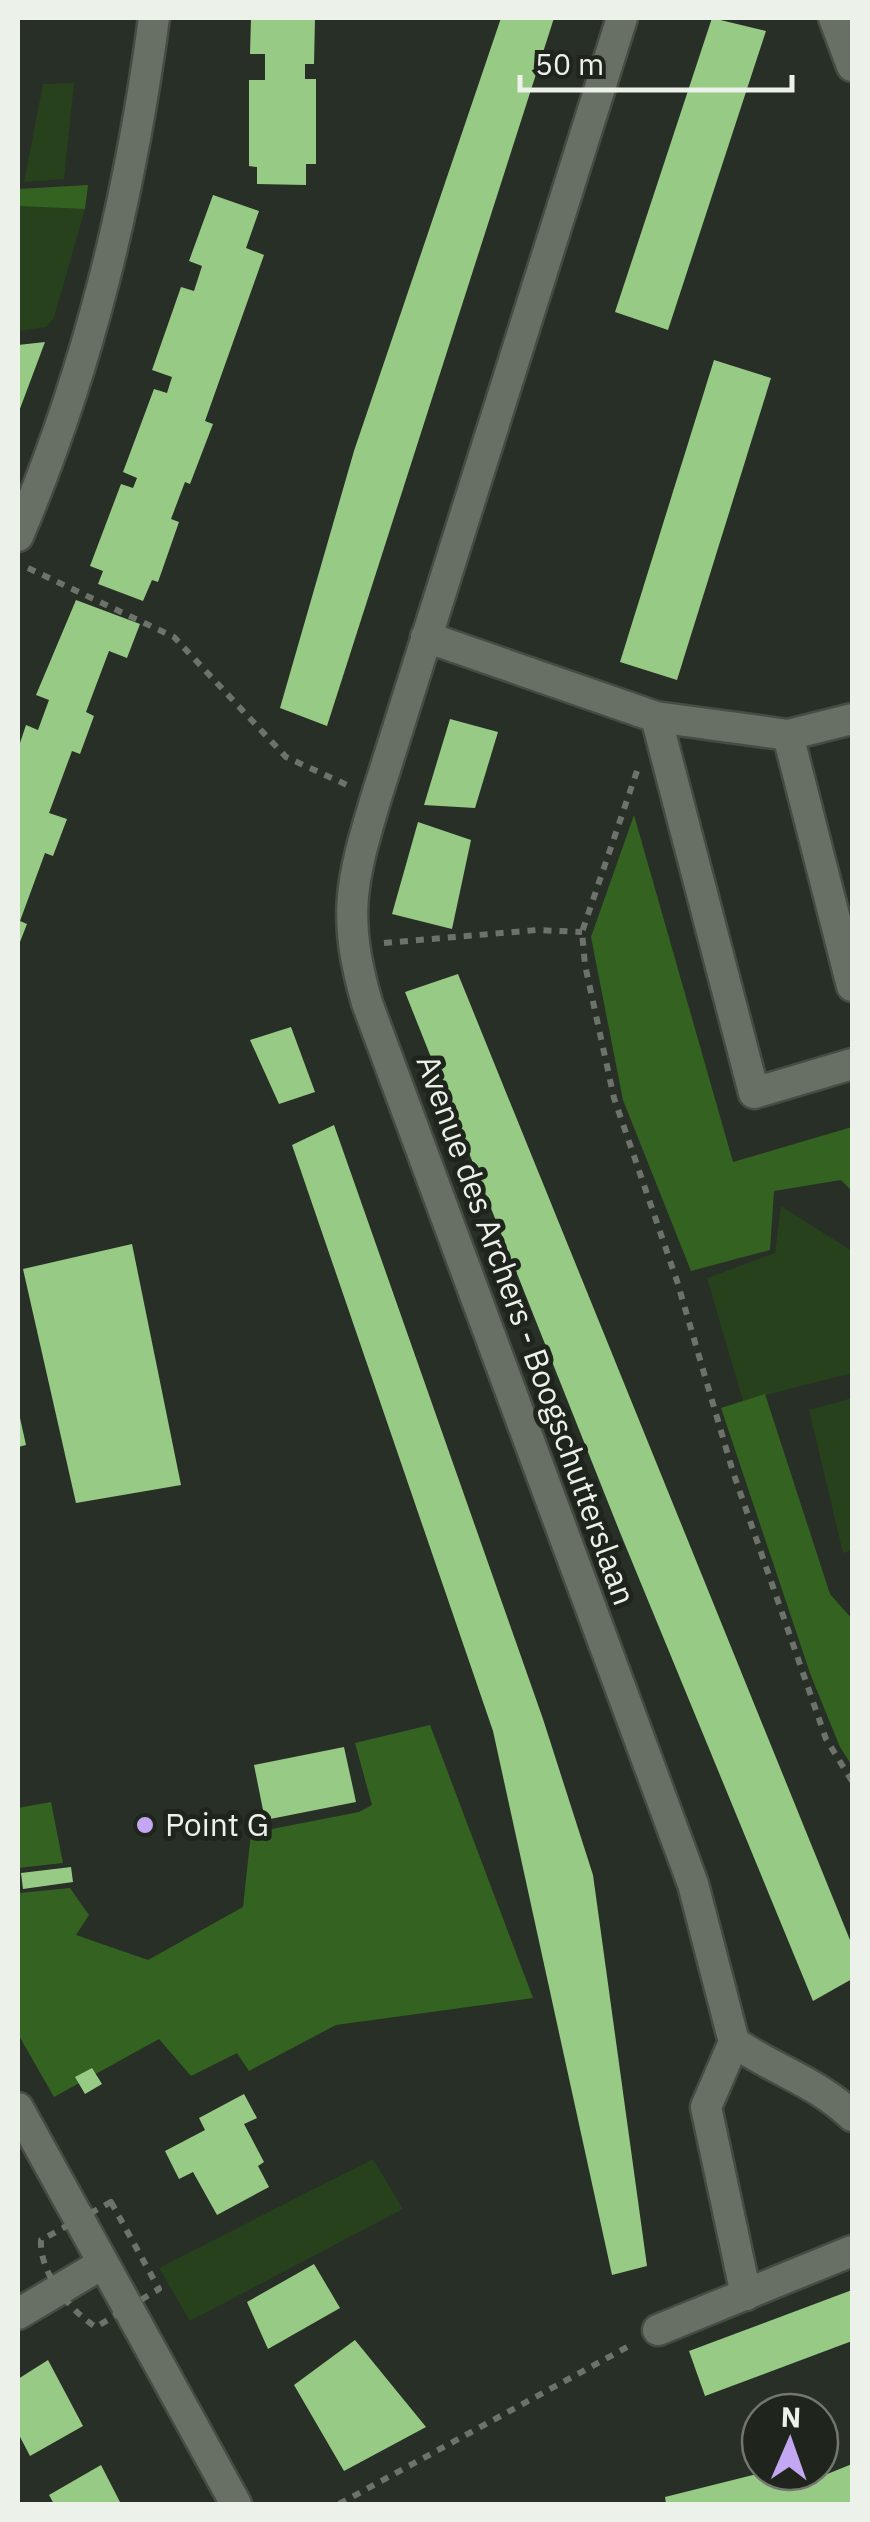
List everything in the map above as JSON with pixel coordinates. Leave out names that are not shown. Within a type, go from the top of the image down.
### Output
[{"type":"street","points":[[18,536],[56,446],[110,266],[154,18]]},
{"type":"street","name":"Avenue des Archers - Boogschutterslaan","points":[[622,18],[376,798],[354,874],[350,946],[367,1003],[676,1836],[734,2042]]},
{"type":"street","points":[[834,18],[852,66]]},
{"type":"street","points":[[426,638],[656,717],[788,735],[852,719]]},
{"type":"street","points":[[656,717],[754,1092],[852,1064]]},
{"type":"street","points":[[788,735],[852,986]]},
{"type":"street","points":[[746,2295],[706,2107],[734,2042],[761,2061],[835,2098],[852,2116]]},
{"type":"street","points":[[18,2108],[236,2504]]},
{"type":"street","points":[[658,2330],[852,2250]]},
{"type":"street","points":[[18,2314],[102,2264]]},
{"type":"path","points":[[18,563],[174,636],[286,757],[376,798]]},
{"type":"path","points":[[638,768],[582,932],[614,1098],[678,1281],[733,1472],[826,1739],[852,1781]]},
{"type":"path","points":[[350,946],[521,932],[582,932]]},
{"type":"path","points":[[339,2504],[658,2330]]},
{"type":"green space","points":[[74,83],[64,179],[24,182],[43,84]]},
{"type":"green space","points":[[88,185],[85,209],[18,206],[18,189]]},
{"type":"green space","points":[[18,206],[85,209],[54,318],[46,327],[18,331]]},
{"type":"green space","points":[[634,815],[733,1162],[852,1127],[852,1191],[841,1180],[774,1191],[770,1250],[691,1271],[623,1100],[591,937]]},
{"type":"green space","points":[[781,1206],[852,1251],[852,1373],[743,1401],[707,1278],[775,1253]]},
{"type":"green space","points":[[765,1394],[830,1594],[852,1619],[852,1766],[840,1747],[811,1676],[721,1408]]},
{"type":"green space","points":[[852,1398],[852,1550],[843,1553],[809,1410]]},
{"type":"green space","points":[[430,1725],[533,1998],[336,2025],[249,2071],[237,2053],[191,2076],[159,2039],[54,2097],[18,2034],[18,1882],[20,1893],[70,1888],[89,1915],[76,1935],[148,1960],[243,1907],[251,1833],[359,1812],[372,1805],[355,1743]]},
{"type":"green space","points":[[51,1802],[63,1863],[18,1868],[18,1808]]},
{"type":"green space","points":[[373,2159],[403,2209],[190,2321],[159,2268]]},
{"type":"building","points":[[251,18],[315,18],[314,64],[305,64],[305,79],[316,79],[316,164],[306,164],[306,185],[257,184],[257,167],[249,166],[249,80],[265,80],[265,54],[250,54]]},
{"type":"building","points":[[501,18],[554,18],[327,726],[280,708],[354,451]]},
{"type":"building","points":[[712,18],[766,31],[668,330],[615,312]]},
{"type":"building","points":[[213,195],[259,211],[246,248],[264,255],[205,421],[213,424],[190,484],[185,482],[171,519],[179,522],[158,582],[152,580],[143,601],[98,584],[103,571],[90,566],[121,484],[133,488],[137,478],[123,472],[154,389],[167,393],[172,377],[152,370],[181,287],[194,291],[202,266],[189,261]]},
{"type":"building","points":[[45,342],[18,414],[18,345]]},
{"type":"building","points":[[714,360],[771,378],[677,680],[620,662]]},
{"type":"building","points":[[76,600],[140,624],[127,658],[109,651],[86,712],[94,716],[80,754],[72,751],[49,813],[67,819],[53,856],[45,853],[20,921],[27,924],[18,947],[18,749],[26,725],[38,730],[49,700],[36,695]]},
{"type":"building","points":[[450,719],[498,732],[475,808],[424,805]]},
{"type":"building","points":[[418,822],[471,840],[452,929],[392,914]]},
{"type":"building","points":[[458,974],[852,1945],[852,1979],[813,2001],[619,1530],[405,992]]},
{"type":"building","points":[[291,1027],[315,1092],[279,1104],[250,1040]]},
{"type":"building","points":[[334,1125],[543,1719],[593,1875],[647,2266],[612,2275],[493,1731],[292,1145]]},
{"type":"building","points":[[132,1244],[181,1485],[76,1503],[23,1269]]},
{"type":"building","points":[[18,1409],[26,1445],[18,1447]]},
{"type":"building","points":[[344,1747],[356,1802],[265,1820],[254,1765]]},
{"type":"building","points":[[71,1867],[73,1882],[23,1889],[21,1873]]},
{"type":"building","points":[[92,2068],[102,2084],[85,2094],[75,2077]]},
{"type":"building","points":[[244,2094],[257,2118],[244,2124],[264,2162],[258,2166],[269,2187],[217,2215],[193,2172],[179,2179],[165,2151],[205,2130],[199,2118]]},
{"type":"building","points":[[314,2264],[340,2308],[268,2349],[247,2302]]},
{"type":"building","points":[[852,2290],[852,2341],[705,2396],[689,2351]]},
{"type":"building","points":[[355,2340],[426,2427],[344,2471],[294,2385]]},
{"type":"building","points":[[48,2360],[83,2426],[30,2456],[18,2433],[18,2379]]},
{"type":"building","points":[[852,2464],[852,2504],[666,2504],[665,2497],[740,2478],[740,2492],[840,2492],[840,2469]]},
{"type":"building","points":[[101,2465],[121,2504],[54,2504],[49,2495]]},
{"type":"place","name":"Point G","points":[[145,1825]]}]
